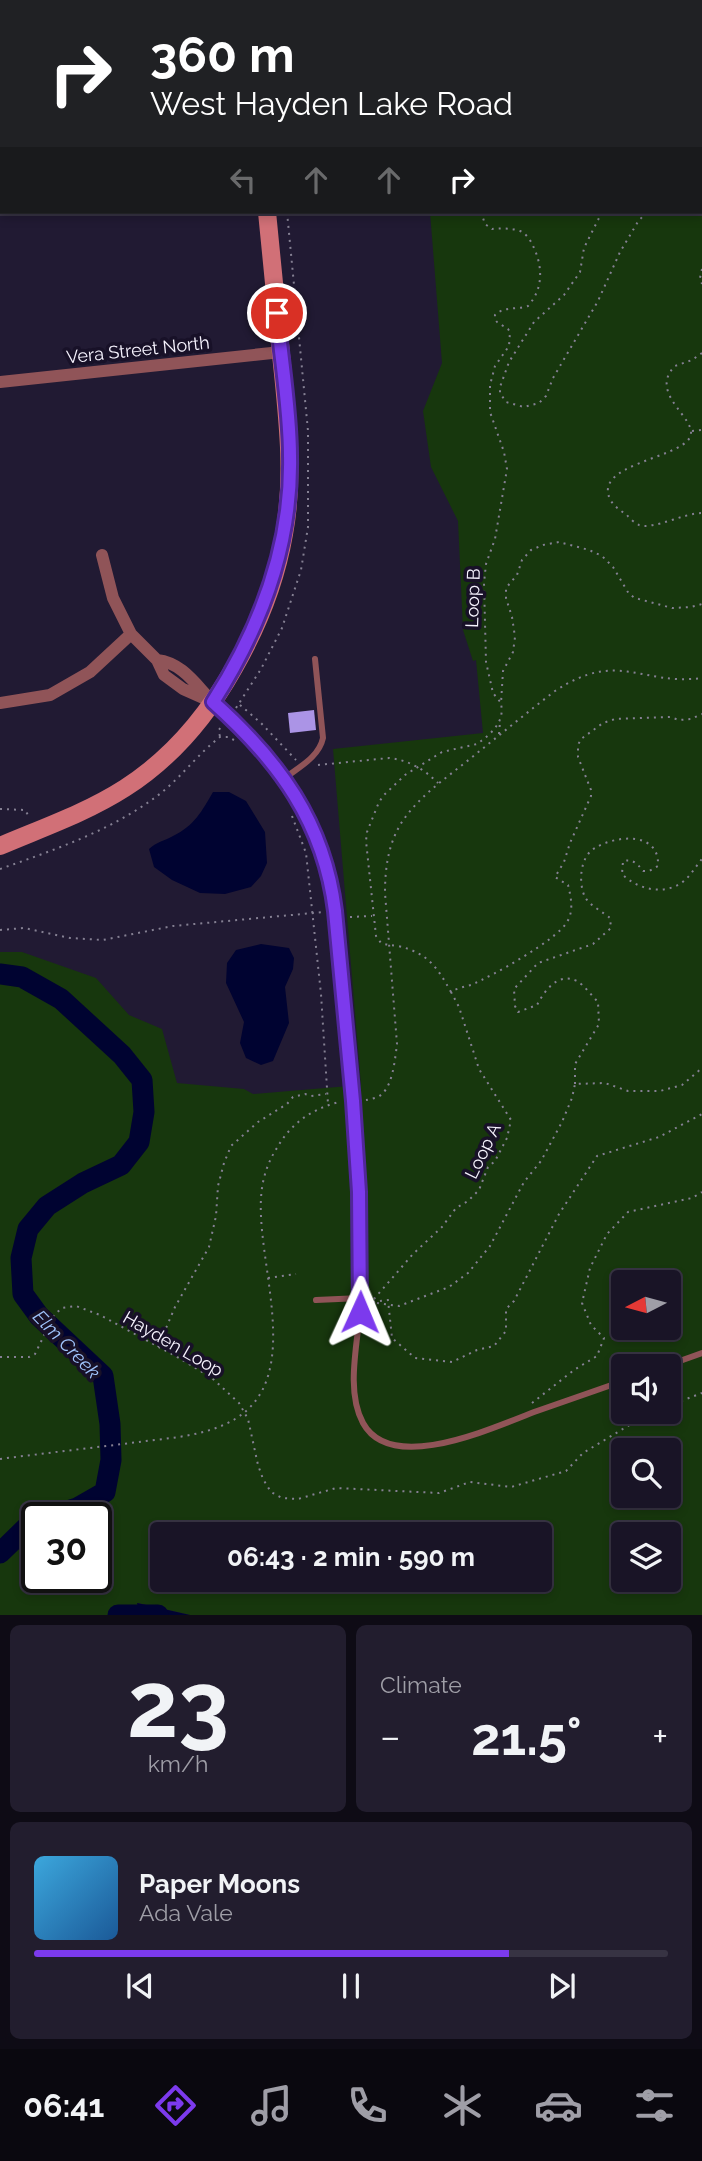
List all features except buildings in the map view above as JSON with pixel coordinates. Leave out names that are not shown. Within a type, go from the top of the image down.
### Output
[{"type":"main road","points":[[0,846],[91,807],[156,765],[183,740],[213,702],[239,660],[259,619],[274,578],[284,536],[290,454],[267,214]]},
{"type":"street","name":"Vera Street North","points":[[0,383],[281,352]]},
{"type":"street","points":[[102,555],[113,598],[131,634],[157,660],[169,661],[190,676],[213,702],[255,741],[285,778],[307,814],[318,841],[331,881],[336,916],[354,1113],[366,1300],[360,1312]]},
{"type":"street","points":[[0,704],[50,695],[73,683],[90,672],[131,634]]},
{"type":"lane","points":[[285,778],[317,752],[323,738],[315,659]]},
{"type":"lane","points":[[316,1300],[366,1300]]},
{"type":"lane","points":[[360,1312],[355,1374],[358,1411],[371,1434],[393,1446],[425,1446],[463,1438],[611,1385]]},
{"type":"lane","points":[[681,1361],[702,1353]]},
{"type":"path","name":"Loop B","points":[[482,214],[485,224],[492,229],[501,228],[526,235],[536,253],[540,271],[537,291],[528,306],[515,310],[503,309],[494,318],[508,329],[511,339],[495,366],[490,385],[490,412],[505,452],[507,469],[484,583],[486,662],[493,693],[501,703]]},
{"type":"path","points":[[601,214],[584,248],[580,272],[564,295],[534,322],[504,371],[500,393],[506,402],[524,407],[540,403],[546,396],[553,377],[598,301],[620,252],[639,220],[646,214]]},
{"type":"path","points":[[702,269],[702,284]]},
{"type":"path","points":[[702,353],[675,366],[667,378],[672,401],[688,422],[690,439],[668,453],[634,464],[612,481],[608,488],[614,505],[636,524],[643,526],[702,513]]},
{"type":"path","points":[[691,431],[702,430]]},
{"type":"path","name":"Loop B","points":[[501,703],[503,671],[513,652],[516,637],[506,588],[531,550],[559,542],[589,550],[602,556],[629,594],[635,598],[672,608],[702,604]]},
{"type":"path","points":[[360,1101],[381,1095],[394,1065],[397,1018],[385,893],[388,855],[405,818],[438,783],[555,691],[587,673],[626,670],[670,679],[702,678]]},
{"type":"path","points":[[499,735],[501,703]]},
{"type":"path","points":[[238,705],[261,723],[286,751],[304,764],[399,759],[418,768],[438,783]]},
{"type":"path","points":[[500,719],[490,734],[477,744],[442,752],[405,775],[384,795],[368,832],[366,848],[374,933],[377,939],[381,943],[400,946],[427,958],[438,968],[451,992],[471,985],[534,950],[569,921],[572,902],[568,885],[555,877],[565,862],[570,843],[591,796],[578,757],[581,739],[603,723],[615,719],[670,717],[679,720],[702,714]]},
{"type":"path","points":[[218,732],[220,737]]},
{"type":"path","points":[[0,869],[86,837],[117,822],[162,792],[220,737],[228,737],[240,745]]},
{"type":"path","points":[[289,809],[306,853],[329,1105]]},
{"type":"path","points":[[0,810],[25,810],[28,815]]},
{"type":"path","points":[[366,1300],[399,1306],[449,1287],[468,1273],[490,1246],[524,1182],[541,1161],[562,1122],[572,1098],[575,1064],[599,1024],[598,1002],[577,981],[562,979],[547,987],[537,1005],[518,1012],[514,989],[538,963],[593,944],[611,928],[610,918],[586,900],[581,883],[582,864],[593,848],[618,839],[643,839],[655,850],[658,866],[643,871],[635,862],[623,861],[622,874],[632,884],[652,890],[677,886],[702,859]]},
{"type":"path","points":[[0,929],[24,928],[70,938],[103,940],[173,926],[312,913],[346,920],[351,917],[373,916]]},
{"type":"path","name":"Loop A","points":[[366,1300],[442,1227],[456,1208],[479,1190],[488,1167],[495,1161],[507,1138],[512,1120],[479,1069],[459,1007],[451,992]]},
{"type":"path","points":[[575,1084],[605,1083],[628,1091],[660,1091],[682,1085],[702,1068]]},
{"type":"path","points":[[158,1348],[175,1307],[209,1247],[218,1186],[231,1146],[293,1097],[327,1093]]},
{"type":"path","points":[[0,1459],[146,1441],[213,1429],[245,1413],[253,1405],[264,1389],[272,1367],[272,1333],[261,1209],[261,1189],[266,1169],[290,1130],[311,1113],[346,1101]]},
{"type":"path","points":[[388,1304],[392,1338],[415,1358],[452,1362],[477,1350],[494,1346],[506,1331],[506,1309],[514,1301],[559,1214],[597,1156],[659,1137],[702,1114]]},
{"type":"path","points":[[533,1402],[597,1356],[604,1338],[591,1325],[582,1303],[590,1268],[607,1234],[628,1212],[691,1198],[702,1192]]},
{"type":"path","points":[[267,1278],[296,1274]]},
{"type":"path","name":"Hayden Loop","points":[[0,1357],[29,1357],[35,1354],[54,1315],[62,1308],[76,1306],[86,1309],[212,1378],[236,1399],[248,1419],[263,1479],[276,1495],[282,1498],[298,1499],[336,1488],[439,1493],[470,1482],[511,1487],[566,1471],[583,1453],[631,1424]]},
{"type":"path","points":[[681,1401],[702,1393]]},
{"type":"green space","points":[[430,214],[702,214],[702,1615],[190,1615],[138,1603],[140,1615],[0,1615],[0,952],[22,952],[96,978],[129,1015],[162,1029],[177,1083],[244,1089],[253,1094],[361,1085],[333,749],[483,733],[476,660],[473,661],[463,630],[458,521],[431,467],[423,411],[442,363]]},
{"type":"water","points":[[213,792],[229,792],[246,801],[265,832],[267,863],[261,876],[251,887],[225,894],[200,893],[172,880],[154,867],[149,849],[187,828]]},
{"type":"water","points":[[261,944],[289,948],[294,958],[293,969],[285,987],[289,1023],[273,1061],[261,1065],[246,1058],[240,1043],[244,1022],[226,983],[227,963],[236,950]]},
{"type":"water","points":[[137,1603],[190,1615],[140,1615]]},
{"type":"waterway","name":"Elm Creek","points":[[0,974],[22,977],[61,999],[122,1055],[142,1080],[144,1112],[139,1142],[121,1165],[83,1183],[47,1206],[28,1229],[21,1258],[23,1294],[39,1316],[103,1376],[110,1424],[111,1460],[105,1492],[88,1502]]},
{"type":"waterway","name":"Elm Creek","points":[[0,1553],[21,1533]]},
{"type":"waterway","name":"Elm Creek","points":[[118,1615],[158,1615]]},
{"type":"route","points":[[277,313],[290,454],[284,536],[274,578],[259,619],[239,660],[213,702],[255,741],[285,778],[307,814],[331,881],[353,1101],[359,1192],[360,1312]]}]
